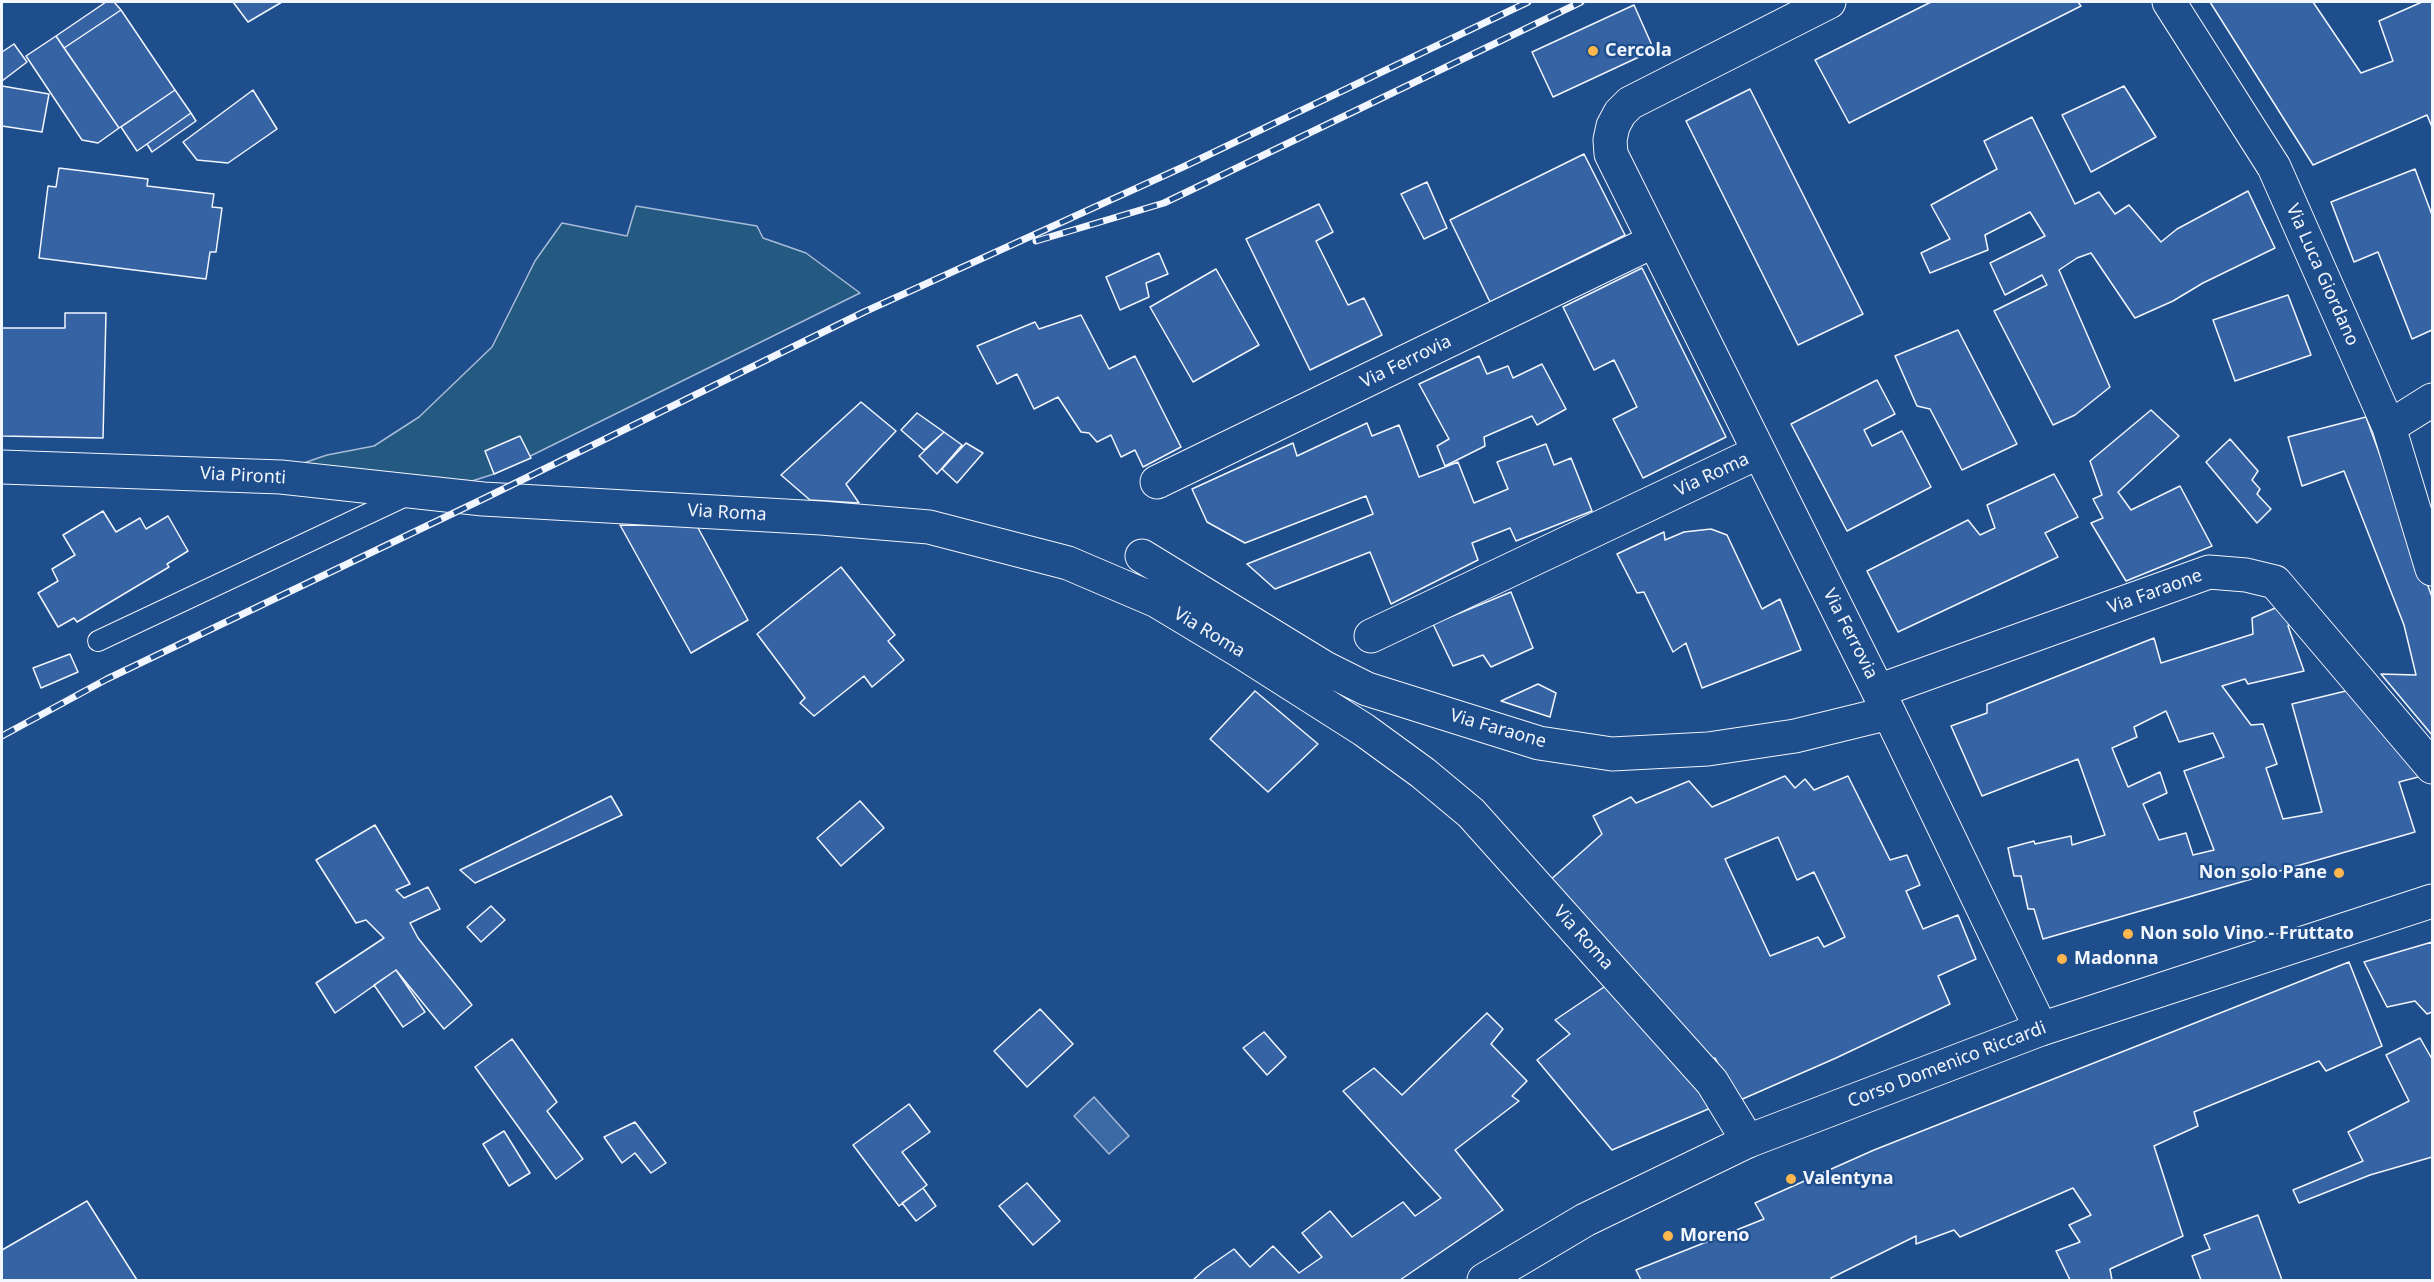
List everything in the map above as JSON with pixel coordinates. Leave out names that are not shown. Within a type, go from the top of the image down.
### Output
[{"type":"street","name":"Via Ferrovia","points":[[1829,2],[1630,103],[1612,126],[1611,154],[1884,702],[2041,1029]]},
{"type":"street","name":"Via Luca Giordano","points":[[2169,2],[2274,167],[2389,427],[2433,569]]},
{"type":"street","name":"Via Ferrovia","points":[[1157,482],[1654,241]]},
{"type":"street","points":[[2389,427],[2433,400]]},
{"type":"street","name":"Via Roma","points":[[1371,636],[1759,452]]},
{"type":"street","name":"Via Pironti","points":[[2,466],[281,477],[483,499]]},
{"type":"street","name":"Via Roma","points":[[483,499],[821,518],[929,527],[1068,563],[1157,602],[1364,730],[1423,773],[1471,813],[1712,1082],[1748,1141]]},
{"type":"street","name":"Via Faraone","points":[[1142,556],[1325,668],[1367,689],[1539,743],[1612,754],[1708,749],[1795,735],[1884,702],[2210,572],[2246,575],[2275,582],[2433,766]]},
{"type":"street","name":"Corso Domenico Riccardi","points":[[1484,1281],[1585,1220],[1748,1141],[2041,1029],[2433,901]]},
{"type":"lane","points":[[98,641],[415,491]]},
{"type":"shaded area","points":[[636,206],[757,226],[763,238],[806,253],[860,293],[494,474],[472,481],[289,468],[327,455],[374,446],[419,417],[492,347],[535,261],[562,223],[627,236]]},
{"type":"shaded area","points":[[1094,1097],[1129,1136],[1109,1154],[1074,1116]]},
{"type":"building","points":[[106,2],[114,2],[121,10],[64,48],[56,36]]},
{"type":"building","points":[[233,2],[282,2],[248,22]]},
{"type":"building","points":[[1931,2],[2078,2],[2081,6],[1849,123],[1815,60]]},
{"type":"building","points":[[2210,2],[2313,2],[2361,73],[2393,61],[2379,21],[2422,2],[2432,2],[2432,127],[2427,115],[2313,165]]},
{"type":"building","name":"Cercola","points":[[1634,5],[1654,50],[1553,97],[1532,52]]},
{"type":"building","points":[[121,10],[175,90],[119,128],[64,48]]},
{"type":"building","points":[[56,36],[119,128],[98,143],[82,140],[26,56]]},
{"type":"building","points":[[14,44],[27,62],[2,81],[2,52]]},
{"type":"building","points":[[2,86],[49,94],[42,132],[2,126]]},
{"type":"building","points":[[2124,86],[2156,137],[2091,172],[2062,115]]},
{"type":"building","points":[[1750,89],[1863,314],[1798,345],[1686,121]]},
{"type":"building","points":[[175,90],[191,113],[137,151],[121,127]]},
{"type":"building","points":[[253,90],[277,129],[228,163],[197,160],[183,142]]},
{"type":"building","points":[[191,113],[196,121],[152,152],[147,144]]},
{"type":"building","points":[[2032,117],[2075,204],[2099,192],[2115,214],[2129,205],[2161,242],[2177,229],[2248,191],[2275,248],[2135,318],[2091,253],[2077,258],[2059,270],[2110,387],[2075,415],[2053,425],[1994,311],[2047,285],[2042,275],[2005,295],[1990,263],[2045,236],[2030,212],[1985,235],[1988,250],[1930,273],[1921,253],[1950,239],[1931,205],[1997,169],[1984,141]]},
{"type":"building","points":[[1584,154],[1625,235],[1490,302],[1450,220]]},
{"type":"building","points":[[59,168],[148,179],[147,186],[214,194],[212,207],[222,208],[216,252],[210,252],[206,279],[39,258],[48,186],[56,187]]},
{"type":"building","points":[[2415,169],[2432,215],[2432,330],[2412,339],[2378,252],[2354,262],[2331,202]]},
{"type":"building","points":[[1427,182],[1447,228],[1424,239],[1401,194]]},
{"type":"building","points":[[1319,204],[1333,232],[1316,241],[1348,305],[1364,298],[1382,335],[1310,370],[1246,239]]},
{"type":"building","points":[[1159,253],[1168,274],[1146,283],[1149,297],[1120,310],[1106,277]]},
{"type":"building","points":[[1642,268],[1726,437],[1643,478],[1613,419],[1637,407],[1614,360],[1594,370],[1563,307]]},
{"type":"building","points":[[1216,269],[1259,345],[1193,382],[1150,307]]},
{"type":"building","points":[[2288,295],[2311,355],[2235,381],[2213,320]]},
{"type":"building","points":[[65,313],[106,313],[103,438],[2,436],[2,328],[65,328]]},
{"type":"building","points":[[1081,315],[1109,369],[1135,356],[1181,447],[1143,467],[1135,450],[1121,457],[1111,435],[1097,442],[1089,433],[1081,432],[1058,397],[1034,409],[1017,374],[997,384],[977,346],[1035,322],[1039,329]]},
{"type":"building","points":[[1958,330],[2017,444],[1962,470],[1930,409],[1917,406],[1895,356]]},
{"type":"building","points":[[1479,356],[1487,374],[1508,366],[1513,378],[1542,364],[1566,409],[1537,425],[1532,416],[1484,437],[1485,446],[1445,466],[1437,446],[1449,439],[1419,384]]},
{"type":"building","points":[[1877,380],[1895,414],[1864,430],[1872,446],[1902,431],[1931,487],[1847,531],[1791,424]]},
{"type":"building","points":[[861,402],[896,431],[846,484],[859,503],[810,500],[781,475]]},
{"type":"building","points":[[2151,410],[2179,436],[2118,492],[2131,510],[2180,486],[2212,546],[2126,581],[2091,523],[2103,518],[2093,499],[2102,495],[2090,461]]},
{"type":"building","points":[[917,413],[944,432],[924,450],[901,430]]},
{"type":"building","points":[[2366,417],[2432,597],[2432,735],[2381,674],[2416,675],[2404,625],[2344,471],[2302,486],[2288,437]]},
{"type":"building","points":[[1367,423],[1372,436],[1399,425],[1419,477],[1458,462],[1474,503],[1508,489],[1497,462],[1546,444],[1554,465],[1571,458],[1592,511],[1516,541],[1510,528],[1472,543],[1478,560],[1391,604],[1370,552],[1275,589],[1247,564],[1373,514],[1366,496],[1245,543],[1207,522],[1192,489],[1293,443],[1297,456]]},
{"type":"building","points":[[944,432],[962,445],[937,474],[919,456]]},
{"type":"building","points":[[520,436],[531,458],[494,474],[485,451]]},
{"type":"building","points":[[2230,439],[2258,471],[2252,480],[2260,489],[2257,494],[2271,509],[2257,523],[2206,462]]},
{"type":"building","points":[[966,443],[983,453],[957,483],[942,469]]},
{"type":"building","points":[[2054,474],[2078,517],[2045,533],[2058,557],[1898,632],[1867,571],[1968,520],[1980,535],[1995,528],[1987,505]]},
{"type":"building","points":[[103,511],[116,532],[140,518],[146,529],[168,516],[188,551],[167,564],[169,567],[77,622],[74,618],[58,627],[38,593],[58,581],[52,569],[75,555],[63,535]]},
{"type":"building","points":[[620,525],[697,526],[748,620],[691,653]]},
{"type":"building","points":[[1711,529],[1727,535],[1762,609],[1780,599],[1801,650],[1702,688],[1686,643],[1673,652],[1644,592],[1637,593],[1617,554],[1664,532],[1665,540],[1684,532]]},
{"type":"building","points":[[841,567],[895,635],[888,641],[904,660],[872,687],[864,676],[814,716],[800,703],[805,698],[757,634]]},
{"type":"building","points":[[1511,592],[1533,648],[1491,667],[1483,655],[1453,666],[1433,624]]},
{"type":"building","points":[[2280,606],[2290,621],[2288,626],[2304,671],[2248,684],[2245,679],[2222,686],[2251,725],[2263,724],[2277,764],[2266,768],[2283,819],[2322,812],[2292,704],[2350,690],[2422,776],[2399,782],[2415,832],[2043,939],[2034,909],[2028,909],[2021,876],[2014,876],[2008,848],[2034,841],[2035,844],[2071,836],[2072,845],[2105,835],[2078,759],[1982,796],[1951,726],[1987,713],[1987,704],[2154,638],[2161,663],[2253,634],[2252,618]],"holes":[[[2166,711],[2179,742],[2213,733],[2224,757],[2184,771],[2214,850],[2193,855],[2186,833],[2159,840],[2143,804],[2167,793],[2160,772],[2128,787],[2112,748],[2137,737],[2134,727]]]},
{"type":"building","points":[[70,654],[78,672],[41,688],[33,668]]},
{"type":"building","points":[[1538,684],[1556,693],[1550,717],[1501,701]]},
{"type":"building","points":[[1255,691],[1318,744],[1268,792],[1210,739]]},
{"type":"building","points":[[1785,776],[1795,788],[1805,779],[1814,790],[1848,776],[1890,860],[1907,855],[1920,885],[1906,891],[1923,929],[1958,915],[1976,959],[1938,976],[1950,1004],[1738,1101],[1715,1058],[1706,1061],[1548,882],[1602,834],[1593,816],[1631,797],[1636,803],[1689,781],[1712,807]],"holes":[[[1778,837],[1797,880],[1814,872],[1845,937],[1824,947],[1818,937],[1770,956],[1725,859]]]},
{"type":"building","points":[[611,796],[622,815],[475,883],[460,870]]},
{"type":"building","points":[[860,801],[884,828],[841,866],[817,838]]},
{"type":"building","points":[[375,825],[410,884],[396,890],[404,898],[428,887],[440,909],[410,923],[418,938],[472,1005],[444,1029],[396,970],[335,1013],[316,983],[384,938],[366,920],[356,923],[316,860]]},
{"type":"building","points":[[491,906],[505,920],[481,942],[467,927]]},
{"type":"building","points":[[2432,942],[2432,1012],[2427,1014],[2415,1001],[2387,1007],[2364,962]]},
{"type":"building","points":[[2349,962],[2382,1046],[2326,1071],[2319,1061],[2194,1112],[2198,1126],[2154,1146],[2183,1236],[2110,1269],[2112,1280],[2070,1280],[2056,1251],[2080,1242],[2069,1225],[2091,1215],[2073,1188],[1960,1237],[1954,1230],[1916,1244],[1916,1236],[1831,1278],[1832,1280],[1641,1280],[1636,1270],[1764,1219],[1755,1203],[1874,1150]]},
{"type":"building","points":[[396,970],[425,1012],[403,1027],[374,985]]},
{"type":"building","points":[[1613,981],[1720,1104],[1612,1150],[1537,1060],[1570,1034],[1555,1020]]},
{"type":"building","points":[[1040,1009],[1073,1044],[1027,1087],[994,1051]]},
{"type":"building","points":[[1487,1013],[1503,1029],[1491,1044],[1527,1081],[1512,1096],[1519,1101],[1455,1150],[1503,1210],[1400,1280],[1193,1280],[1234,1249],[1250,1267],[1273,1246],[1299,1273],[1322,1257],[1302,1233],[1330,1211],[1352,1237],[1403,1202],[1415,1216],[1441,1198],[1343,1091],[1374,1068],[1402,1095]]},
{"type":"building","points":[[1264,1032],[1286,1057],[1267,1075],[1243,1048]]},
{"type":"building","points":[[2420,1038],[2432,1059],[2432,1157],[2370,1175],[2299,1203],[2293,1190],[2363,1161],[2348,1132],[2409,1101],[2386,1055]]},
{"type":"building","points":[[512,1039],[557,1102],[547,1111],[583,1159],[556,1179],[475,1067]]},
{"type":"building","points":[[909,1104],[930,1132],[902,1152],[927,1185],[899,1206],[853,1145]]},
{"type":"building","points":[[635,1122],[666,1163],[651,1173],[635,1153],[622,1163],[604,1137]]},
{"type":"building","points":[[504,1131],[530,1173],[509,1186],[483,1144]]},
{"type":"building","points":[[1027,1183],[1060,1221],[1033,1245],[999,1206]]},
{"type":"building","points":[[923,1188],[936,1206],[916,1221],[902,1203]]},
{"type":"building","points":[[87,1201],[137,1280],[2,1280],[2,1250]]},
{"type":"building","points":[[2258,1215],[2282,1280],[2201,1280],[2192,1256],[2210,1249],[2204,1235]]},
{"type":"railway","points":[[2,736],[107,679],[483,499],[864,312],[1183,167],[1528,2]]},
{"type":"railway","points":[[1036,241],[1164,203],[1581,2]]},
{"type":"place","name":"Cercola","points":[[1593,51]]},
{"type":"place","name":"Non solo Pane","points":[[2339,873]]},
{"type":"place","name":"Non solo Vino - Fruttato","points":[[2128,934]]},
{"type":"place","name":"Madonna","points":[[2062,959]]},
{"type":"place","name":"Valentyna","points":[[1791,1179]]},
{"type":"place","name":"Moreno","points":[[1668,1236]]}]
